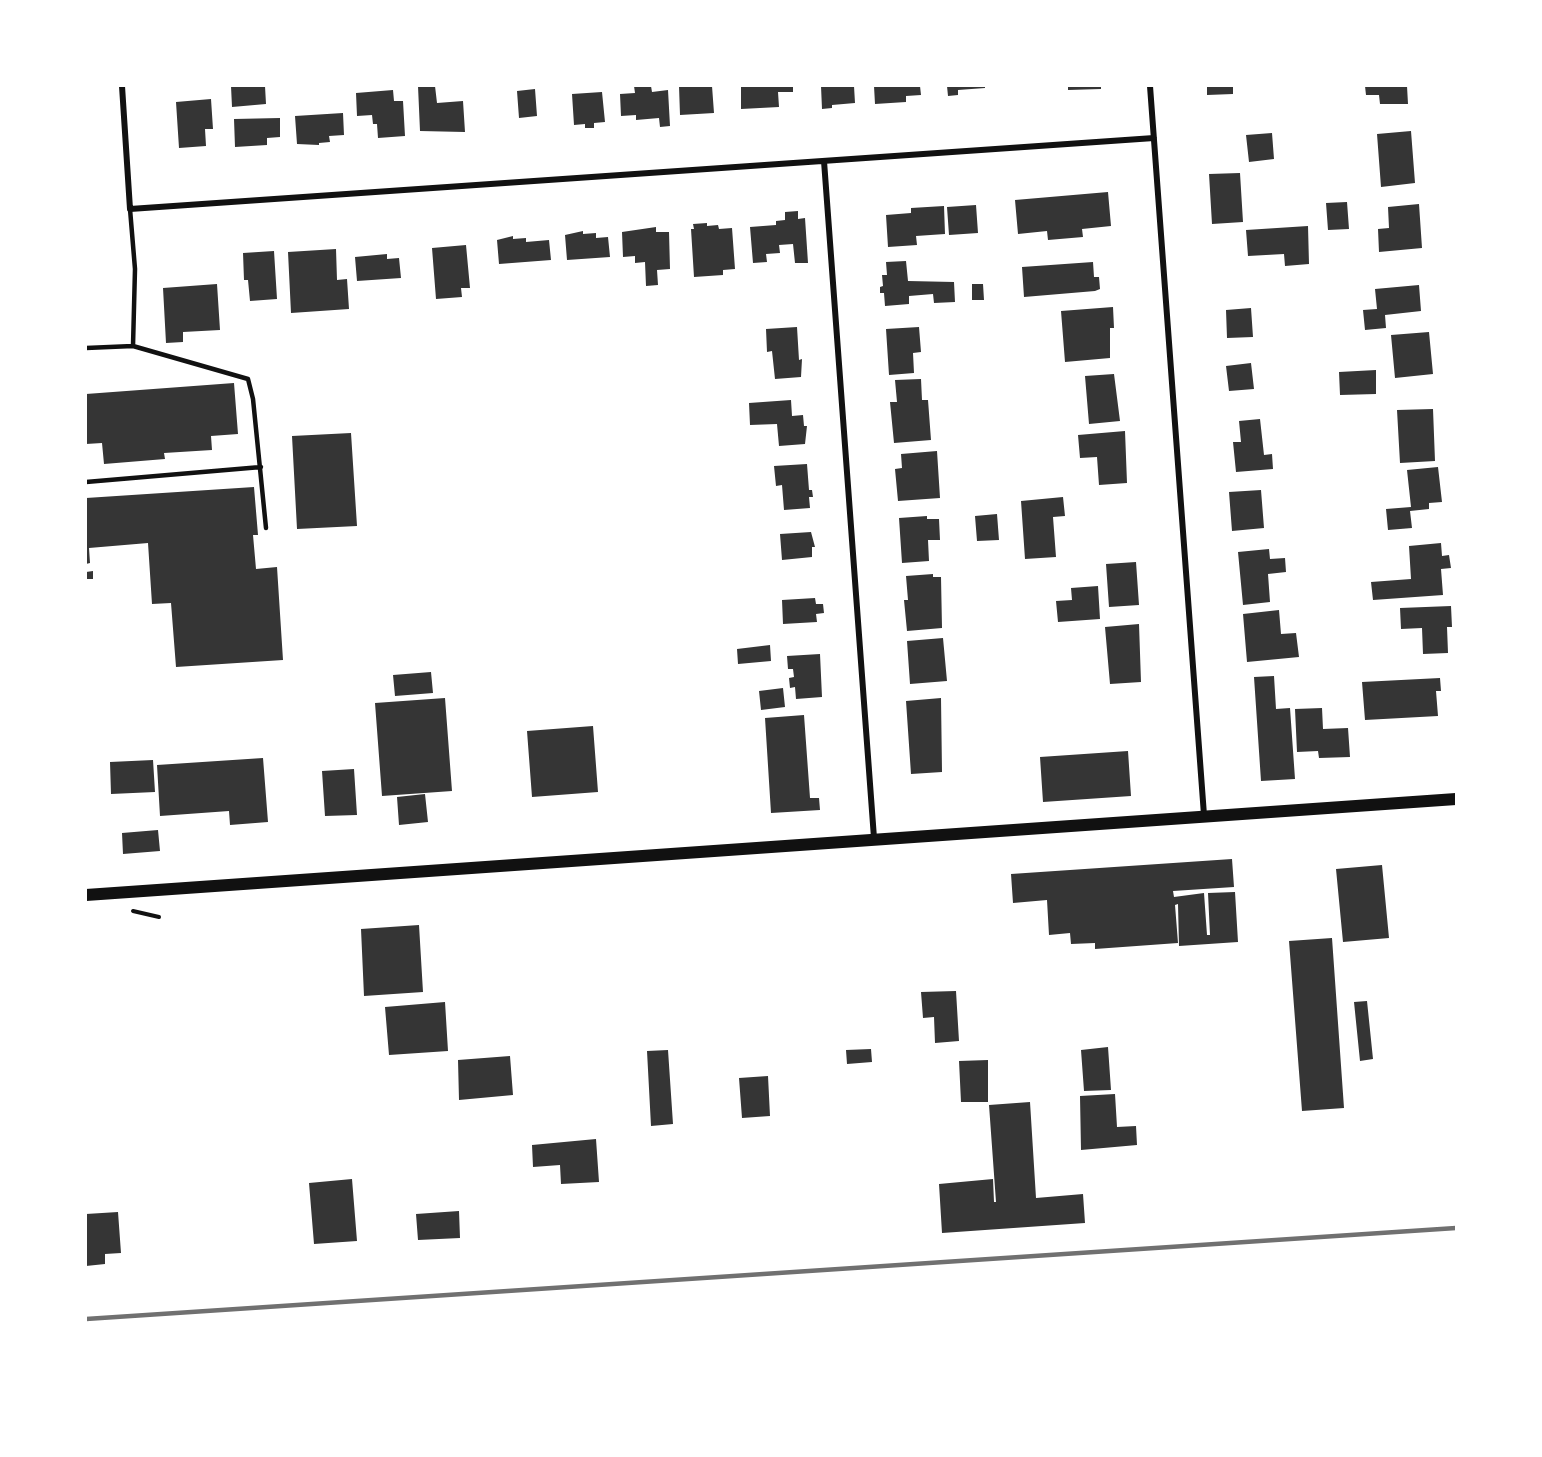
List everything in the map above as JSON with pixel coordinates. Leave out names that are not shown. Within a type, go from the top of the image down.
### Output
[{"type":"main road","points":[[86,895],[1456,799]]},
{"type":"street","points":[[122,86],[130,209],[1154,138]]},
{"type":"street","points":[[1150,86],[1204,815]]},
{"type":"street","points":[[824,161],[874,838]]},
{"type":"lane","points":[[130,209],[135,269],[134,346]]},
{"type":"lane","points":[[86,348],[134,346],[248,379],[253,399],[266,528]]},
{"type":"lane","points":[[86,482],[261,467]]},
{"type":"path","points":[[132,911],[159,917]]},
{"type":"building","points":[[231,86],[265,86],[266,104],[232,107]]},
{"type":"building","points":[[418,86],[435,86],[437,103],[463,101],[465,132],[420,131]]},
{"type":"building","points":[[634,86],[651,86],[652,92],[668,90],[670,126],[660,127],[659,118],[636,120],[636,115],[621,116],[620,94],[635,93]]},
{"type":"building","points":[[679,86],[712,86],[714,113],[680,115]]},
{"type":"building","points":[[741,86],[793,86],[793,92],[778,92],[779,107],[741,109]]},
{"type":"building","points":[[821,86],[854,86],[855,103],[832,105],[832,108],[822,109]]},
{"type":"building","points":[[874,86],[920,86],[921,95],[906,96],[906,102],[875,104]]},
{"type":"building","points":[[947,86],[985,86],[985,88],[958,90],[958,95],[948,96]]},
{"type":"building","points":[[1068,86],[1101,86],[1101,89],[1068,90]]},
{"type":"building","points":[[1207,86],[1233,86],[1233,94],[1207,95]]},
{"type":"building","points":[[1365,86],[1407,86],[1408,104],[1380,104],[1379,95],[1366,95]]},
{"type":"building","points":[[535,89],[537,116],[519,118],[517,91]]},
{"type":"building","points":[[393,90],[394,101],[403,101],[405,136],[378,138],[377,124],[373,124],[372,115],[357,116],[356,93]]},
{"type":"building","points":[[602,92],[605,122],[594,123],[594,128],[585,128],[585,124],[574,125],[572,94]]},
{"type":"building","points":[[211,99],[213,129],[205,129],[206,146],[179,148],[176,102]]},
{"type":"building","points":[[343,113],[344,135],[329,136],[330,142],[319,143],[319,145],[297,144],[295,116]]},
{"type":"building","points":[[280,118],[280,137],[267,138],[267,145],[235,147],[234,119]]},
{"type":"building","points":[[1411,131],[1415,183],[1381,187],[1377,134]]},
{"type":"building","points":[[1272,133],[1274,159],[1249,162],[1246,135]]},
{"type":"building","points":[[1240,173],[1243,222],[1212,224],[1209,174]]},
{"type":"building","points":[[1108,192],[1111,226],[1082,229],[1083,237],[1048,240],[1047,231],[1018,234],[1015,200]]},
{"type":"building","points":[[1347,202],[1349,229],[1328,230],[1326,203]]},
{"type":"building","points":[[1419,204],[1422,248],[1379,252],[1378,229],[1389,228],[1388,207]]},
{"type":"building","points":[[976,205],[978,233],[949,235],[947,207]]},
{"type":"building","points":[[944,206],[945,234],[916,236],[917,245],[888,247],[886,215],[911,213],[911,208]]},
{"type":"building","points":[[798,211],[798,219],[805,218],[808,263],[795,263],[793,244],[779,245],[780,253],[766,254],[767,262],[753,263],[750,227],[776,225],[776,221],[785,220],[785,212]]},
{"type":"building","points":[[707,223],[707,226],[718,225],[719,229],[732,228],[735,269],[723,270],[723,275],[694,277],[691,229],[694,229],[693,224]]},
{"type":"building","points":[[1308,226],[1309,264],[1285,266],[1284,254],[1248,256],[1246,230]]},
{"type":"building","points":[[656,227],[656,232],[669,232],[670,269],[657,270],[658,285],[646,286],[645,262],[635,263],[635,256],[623,257],[622,232]]},
{"type":"building","points":[[583,231],[583,234],[596,233],[596,238],[608,237],[610,257],[567,260],[565,235]]},
{"type":"building","points":[[513,236],[513,239],[526,238],[526,242],[549,240],[551,260],[499,264],[497,240]]},
{"type":"building","points":[[466,245],[470,288],[461,288],[462,297],[436,299],[432,248]]},
{"type":"building","points":[[336,249],[337,280],[347,279],[349,309],[291,313],[288,252]]},
{"type":"building","points":[[274,251],[277,299],[250,301],[248,280],[244,280],[243,253]]},
{"type":"building","points":[[387,254],[387,259],[399,258],[401,278],[357,281],[355,257]]},
{"type":"building","points":[[906,261],[908,281],[954,282],[955,302],[934,303],[933,294],[909,296],[909,304],[885,306],[884,293],[880,293],[880,287],[883,286],[882,275],[887,275],[886,262]]},
{"type":"building","points":[[1093,262],[1094,277],[1099,277],[1100,289],[1024,297],[1022,267]]},
{"type":"building","points":[[217,284],[220,330],[183,332],[183,342],[166,343],[163,288]]},
{"type":"building","points":[[972,284],[983,284],[984,300],[972,300]]},
{"type":"building","points":[[1419,285],[1421,311],[1385,315],[1386,328],[1365,330],[1363,310],[1377,309],[1375,289]]},
{"type":"building","points":[[1113,307],[1114,328],[1110,328],[1110,358],[1065,362],[1061,311]]},
{"type":"building","points":[[1251,308],[1253,337],[1227,338],[1226,310]]},
{"type":"building","points":[[797,327],[799,360],[802,359],[801,377],[775,379],[772,351],[767,352],[766,329]]},
{"type":"building","points":[[919,327],[921,352],[913,353],[914,373],[889,375],[886,329]]},
{"type":"building","points":[[1429,332],[1433,374],[1395,378],[1391,335]]},
{"type":"building","points":[[1251,363],[1254,389],[1229,391],[1226,366]]},
{"type":"building","points":[[1376,370],[1376,394],[1340,395],[1339,372]]},
{"type":"building","points":[[1114,374],[1120,421],[1089,424],[1085,376]]},
{"type":"building","points":[[921,379],[922,400],[928,400],[931,440],[894,443],[890,402],[897,402],[895,380]]},
{"type":"building","points":[[234,383],[238,434],[211,436],[212,450],[164,453],[165,459],[104,464],[102,443],[86,444],[86,394]]},
{"type":"building","points":[[791,400],[792,416],[803,415],[804,426],[807,426],[805,444],[779,446],[777,424],[750,425],[749,403]]},
{"type":"building","points":[[1433,409],[1435,461],[1400,463],[1397,410]]},
{"type":"building","points":[[1260,419],[1264,455],[1272,454],[1273,469],[1236,472],[1233,442],[1241,442],[1239,421]]},
{"type":"building","points":[[1125,431],[1127,483],[1099,485],[1097,457],[1080,458],[1078,435]]},
{"type":"building","points":[[351,433],[357,526],[297,529],[292,436]]},
{"type":"building","points":[[937,451],[940,498],[898,501],[895,469],[902,468],[901,454]]},
{"type":"building","points":[[807,464],[809,490],[812,490],[813,497],[809,497],[810,508],[784,510],[782,485],[776,486],[774,466]]},
{"type":"building","points":[[1438,467],[1442,502],[1429,503],[1429,509],[1410,511],[1412,528],[1388,530],[1386,509],[1411,507],[1407,470]]},
{"type":"building","points":[[254,487],[258,535],[253,535],[256,569],[277,567],[283,660],[176,667],[171,603],[152,604],[148,543],[89,548],[90,563],[86,564],[86,498]]},
{"type":"building","points":[[1261,490],[1264,528],[1232,531],[1229,492]]},
{"type":"building","points":[[1063,497],[1065,516],[1053,517],[1056,557],[1025,559],[1021,501]]},
{"type":"building","points":[[997,514],[999,540],[977,541],[975,516]]},
{"type":"building","points":[[927,516],[927,519],[939,519],[940,540],[928,540],[929,561],[902,563],[899,518]]},
{"type":"building","points":[[811,532],[815,547],[812,547],[812,557],[782,560],[780,534]]},
{"type":"building","points":[[1441,543],[1442,556],[1449,555],[1451,568],[1441,569],[1443,595],[1373,600],[1371,582],[1411,579],[1409,546]]},
{"type":"building","points":[[1269,549],[1270,559],[1285,558],[1286,572],[1268,574],[1270,602],[1243,605],[1238,552]]},
{"type":"building","points":[[1136,562],[1139,605],[1109,607],[1106,564]]},
{"type":"building","points":[[93,571],[93,579],[86,579],[86,572]]},
{"type":"building","points":[[933,574],[933,577],[941,577],[942,628],[907,631],[904,600],[908,600],[906,576]]},
{"type":"building","points":[[1098,586],[1100,619],[1058,622],[1056,601],[1072,600],[1071,588]]},
{"type":"building","points":[[815,598],[816,604],[823,604],[824,613],[816,614],[817,622],[783,624],[782,600]]},
{"type":"building","points":[[1451,606],[1452,627],[1447,627],[1448,653],[1423,654],[1422,628],[1401,629],[1400,608]]},
{"type":"building","points":[[1279,610],[1281,634],[1296,633],[1299,657],[1247,662],[1243,614]]},
{"type":"building","points":[[1139,624],[1141,682],[1110,684],[1105,627]]},
{"type":"building","points":[[943,638],[947,681],[910,684],[907,641]]},
{"type":"building","points":[[770,645],[771,661],[738,664],[737,649]]},
{"type":"building","points":[[820,654],[822,697],[796,699],[795,687],[790,688],[789,678],[794,677],[793,669],[788,669],[787,656]]},
{"type":"building","points":[[431,672],[433,693],[395,696],[393,675]]},
{"type":"building","points":[[1274,676],[1276,709],[1290,708],[1295,779],[1261,781],[1254,677]]},
{"type":"building","points":[[1440,678],[1441,691],[1436,691],[1438,716],[1365,720],[1362,682]]},
{"type":"building","points":[[783,688],[785,707],[761,710],[759,691]]},
{"type":"building","points":[[445,698],[452,791],[382,796],[375,703]]},
{"type":"building","points":[[941,698],[942,772],[911,774],[906,701]]},
{"type":"building","points":[[1322,708],[1323,729],[1348,728],[1350,757],[1319,758],[1318,751],[1297,752],[1295,709]]},
{"type":"building","points":[[804,715],[810,798],[819,798],[820,810],[771,813],[765,718]]},
{"type":"building","points":[[593,726],[598,792],[532,797],[527,731]]},
{"type":"building","points":[[1128,751],[1131,796],[1043,802],[1040,757]]},
{"type":"building","points":[[263,758],[268,822],[230,825],[229,811],[160,816],[157,765]]},
{"type":"building","points":[[153,760],[155,792],[111,794],[110,762]]},
{"type":"building","points":[[354,769],[357,815],[325,816],[322,771]]},
{"type":"building","points":[[425,794],[428,822],[399,825],[397,797]]},
{"type":"building","points":[[158,830],[160,851],[123,854],[122,833]]},
{"type":"building","points":[[1232,859],[1234,887],[1173,891],[1174,897],[1204,893],[1207,935],[1210,935],[1208,893],[1235,892],[1238,942],[1179,946],[1178,904],[1175,905],[1178,943],[1095,949],[1095,943],[1071,944],[1070,933],[1049,935],[1047,900],[1013,903],[1011,874]]},
{"type":"building","points":[[1382,865],[1389,938],[1343,942],[1336,869]]},
{"type":"building","points":[[419,925],[423,992],[364,996],[361,929]]},
{"type":"building","points":[[1332,938],[1344,1108],[1302,1111],[1289,941]]},
{"type":"building","points":[[956,991],[959,1041],[935,1043],[934,1017],[923,1018],[921,992]]},
{"type":"building","points":[[1367,1001],[1373,1059],[1360,1061],[1354,1002]]},
{"type":"building","points":[[445,1002],[448,1051],[389,1055],[385,1007]]},
{"type":"building","points":[[1108,1047],[1111,1090],[1084,1091],[1081,1050]]},
{"type":"building","points":[[871,1049],[872,1062],[847,1064],[846,1050]]},
{"type":"building","points":[[668,1050],[673,1124],[651,1126],[647,1051]]},
{"type":"building","points":[[510,1056],[513,1095],[459,1100],[458,1060]]},
{"type":"building","points":[[988,1060],[988,1102],[961,1102],[959,1061]]},
{"type":"building","points":[[768,1076],[770,1116],[742,1118],[739,1078]]},
{"type":"building","points":[[1115,1094],[1117,1127],[1136,1126],[1137,1145],[1081,1150],[1080,1096]]},
{"type":"building","points":[[1030,1102],[1036,1198],[1083,1194],[1085,1223],[942,1233],[939,1184],[993,1179],[994,1202],[996,1202],[989,1105]]},
{"type":"building","points":[[596,1139],[599,1182],[561,1184],[560,1165],[533,1167],[532,1145]]},
{"type":"building","points":[[352,1179],[357,1241],[314,1244],[309,1183]]},
{"type":"building","points":[[459,1211],[460,1238],[418,1240],[416,1214]]},
{"type":"building","points":[[118,1212],[121,1253],[105,1254],[105,1264],[86,1266],[86,1214]]},
{"type":"railway","points":[[86,1319],[1456,1228]]}]
